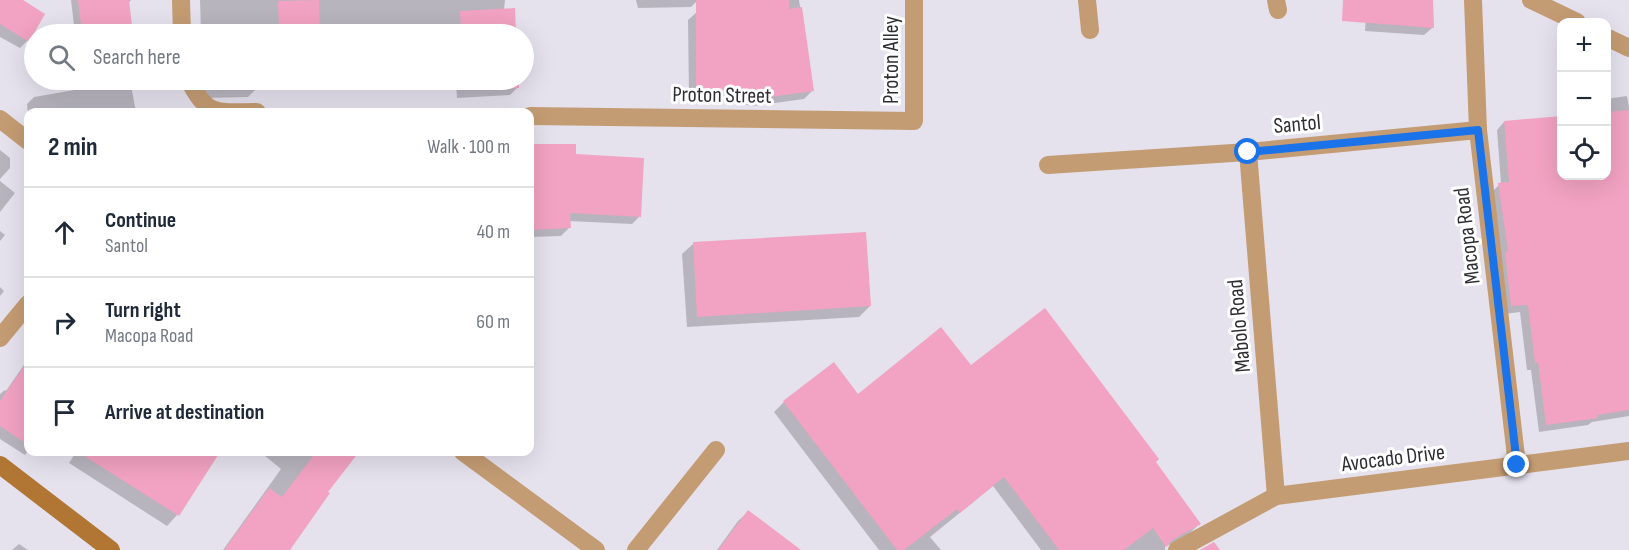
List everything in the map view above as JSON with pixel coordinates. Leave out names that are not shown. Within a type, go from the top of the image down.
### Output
[{"type":"main road","points":[[0,465],[111,550]]},
{"type":"street","points":[[180,0],[181,24]]},
{"type":"street","name":"Proton Alley","points":[[914,0],[914,121]]},
{"type":"street","points":[[1087,0],[1090,30]]},
{"type":"street","name":"Macopa Road","points":[[1473,0],[1478,130],[1517,465]]},
{"type":"street","points":[[1531,0],[1569,18]]},
{"type":"street","points":[[1611,39],[1629,48]]},
{"type":"street","points":[[194,90],[205,106],[209,108]]},
{"type":"street","name":"Proton Street","points":[[534,116],[914,121]]},
{"type":"street","points":[[0,118],[24,138]]},
{"type":"street","name":"Santol","points":[[1048,165],[1248,152],[1478,130]]},
{"type":"street","name":"Mabolo Road","points":[[1248,152],[1276,496]]},
{"type":"street","points":[[0,338],[24,309]]},
{"type":"street","points":[[636,550],[716,450]]},
{"type":"street","name":"Avocado Drive","points":[[1177,550],[1276,496],[1629,451]]},
{"type":"street","points":[[468,456],[596,550]]},
{"type":"building","points":[[0,0],[23,0],[45,14],[39,24],[24,24],[24,39],[0,24]]},
{"type":"building","points":[[78,0],[129,0],[132,24],[81,24]]},
{"type":"building","points":[[319,0],[320,24],[279,24],[278,1]]},
{"type":"building","points":[[696,0],[789,0],[789,9],[802,7],[814,91],[762,98],[696,89]]},
{"type":"building","points":[[1343,0],[1433,0],[1434,28],[1342,21]]},
{"type":"building","points":[[515,8],[516,24],[461,24],[460,11]]},
{"type":"building","points":[[1629,110],[1629,410],[1597,415],[1598,418],[1546,425],[1528,305],[1511,306],[1505,252],[1508,251],[1498,183],[1509,182],[1504,121],[1557,116],[1557,180],[1611,180],[1611,112]]},
{"type":"building","points":[[534,144],[576,144],[576,154],[644,158],[641,217],[570,213],[571,228],[534,230]]},
{"type":"building","points":[[866,232],[871,306],[697,317],[693,242]]},
{"type":"building","points":[[1045,308],[1159,459],[1156,462],[1201,524],[1172,540],[1166,547],[1153,528],[1124,550],[1059,550],[1004,477],[960,513],[957,509],[904,550],[897,550],[783,401],[834,362],[858,394],[941,327],[971,365]]},
{"type":"building","points":[[24,366],[24,442],[0,426],[0,401]]},
{"type":"building","points":[[84,456],[217,456],[179,516]]},
{"type":"building","points":[[313,456],[356,456],[328,492],[330,493],[290,550],[224,550],[269,488],[282,497]]},
{"type":"building","points":[[748,510],[801,550],[718,550]]},
{"type":"building","points":[[1214,542],[1220,550],[1200,550]]},
{"type":"route","points":[[1248,152],[1478,130],[1517,465]]}]
